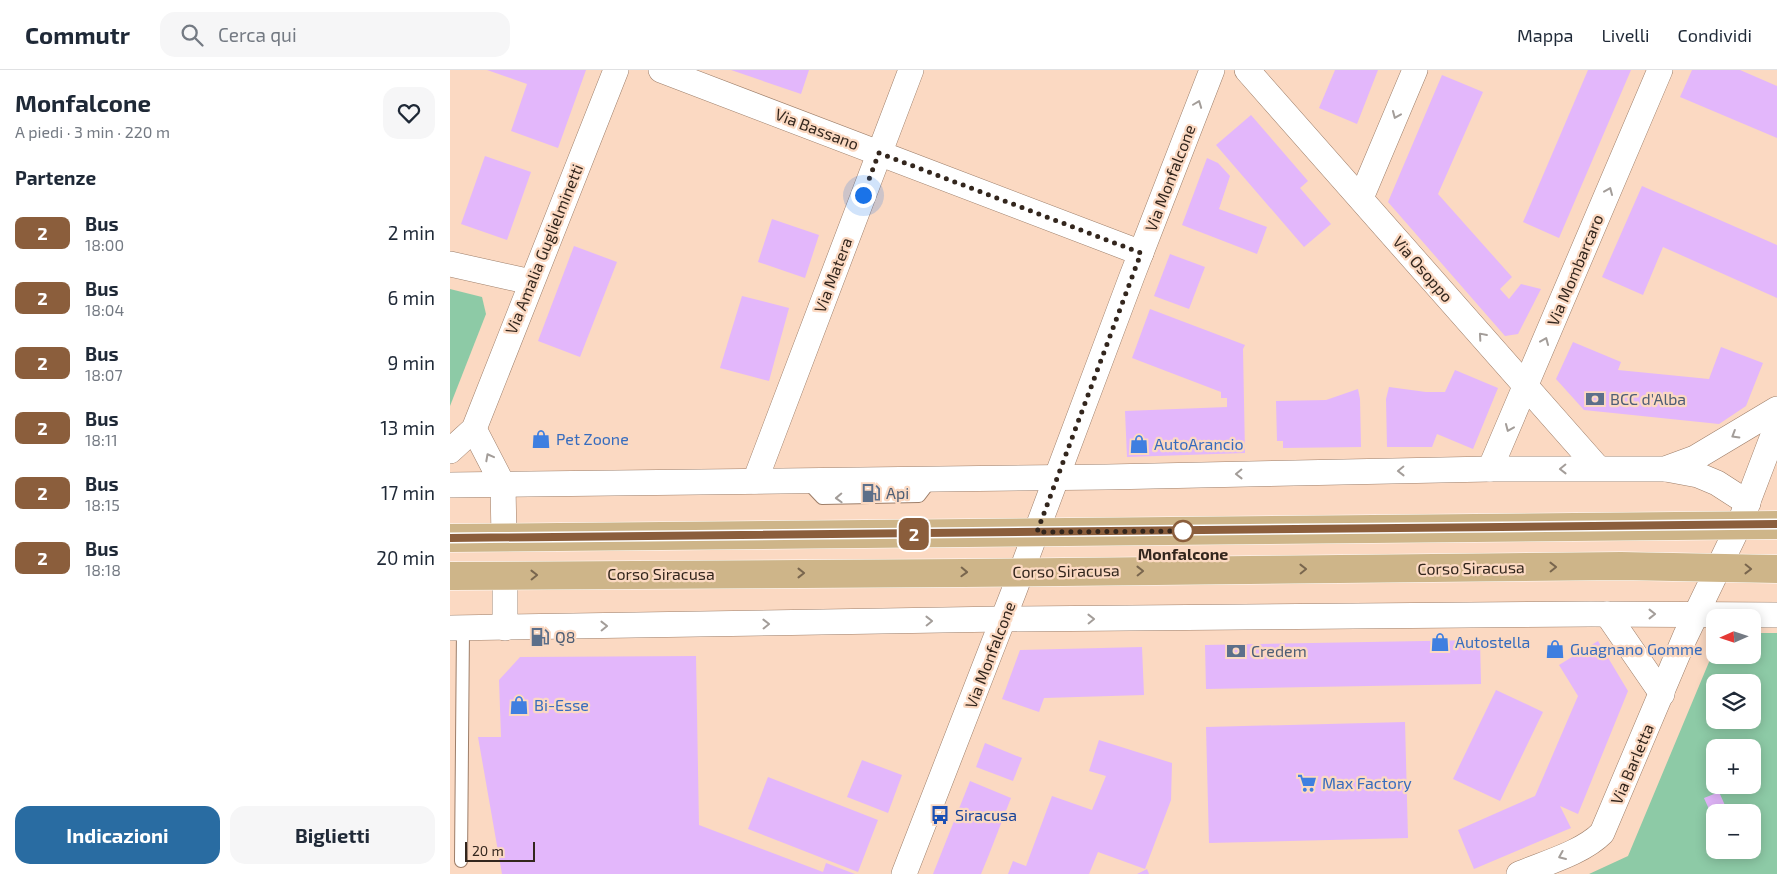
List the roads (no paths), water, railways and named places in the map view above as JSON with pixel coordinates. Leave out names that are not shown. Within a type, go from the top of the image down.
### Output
[{"type":"main road","points":[[450,538],[1037,532],[1744,514],[1777,524]]},
{"type":"main road","name":"Corso Siracusa","points":[[450,576],[1621,566],[1777,569]]},
{"type":"street","name":"Via Amalia Guglielminetti","points":[[450,451],[474,429],[616,70]]},
{"type":"street","name":"Via Bassano","points":[[661,70],[1141,253]]},
{"type":"street","name":"Via Matera","points":[[756,481],[911,70]]},
{"type":"street","name":"Via Monfalcone","points":[[904,874],[1022,572],[1141,253],[1212,70]]},
{"type":"street","name":"Via Osoppo","points":[[1247,70],[1598,468]]},
{"type":"street","points":[[1361,198],[1415,70]]},
{"type":"street","name":"Via Mombarcaro","points":[[1490,470],[1660,70]]},
{"type":"street","points":[[450,264],[531,282]]},
{"type":"street","points":[[1665,469],[1694,458],[1777,409]]},
{"type":"street","name":"Via Barletta","points":[[1519,874],[1584,846],[1596,840],[1602,833],[1696,614],[1720,568],[1744,514],[1777,425]]},
{"type":"street","points":[[474,429],[503,485],[504,538]]},
{"type":"street","points":[[450,485],[1598,468],[1665,469],[1698,475],[1717,483],[1744,514]]},
{"type":"street","points":[[505,575],[505,628]]},
{"type":"street","points":[[1607,614],[1662,694]]},
{"type":"street","points":[[457,628],[1003,619],[1607,614],[1777,615]]},
{"type":"lane","points":[[457,628],[462,861]]},
{"type":"place","name":"BCC d'Alba","points":[[1595,399]]},
{"type":"place","name":"Pet Zoone","points":[[541,439]]},
{"type":"place","name":"AutoArancio","points":[[1139,444]]},
{"type":"place","name":"Api","points":[[871,493]]},
{"type":"place","name":"Monfalcone","points":[[1183,531]]},
{"type":"place","name":"Q8","points":[[540,637]]},
{"type":"place","name":"Autostella","points":[[1440,642]]},
{"type":"place","name":"Guagnano Gomme","points":[[1555,649]]},
{"type":"place","name":"Credem","points":[[1236,651]]},
{"type":"place","name":"Bi-Esse","points":[[519,705]]},
{"type":"place","name":"Max Factory","points":[[1307,783]]},
{"type":"place","name":"Siracusa","points":[[940,815]]}]
